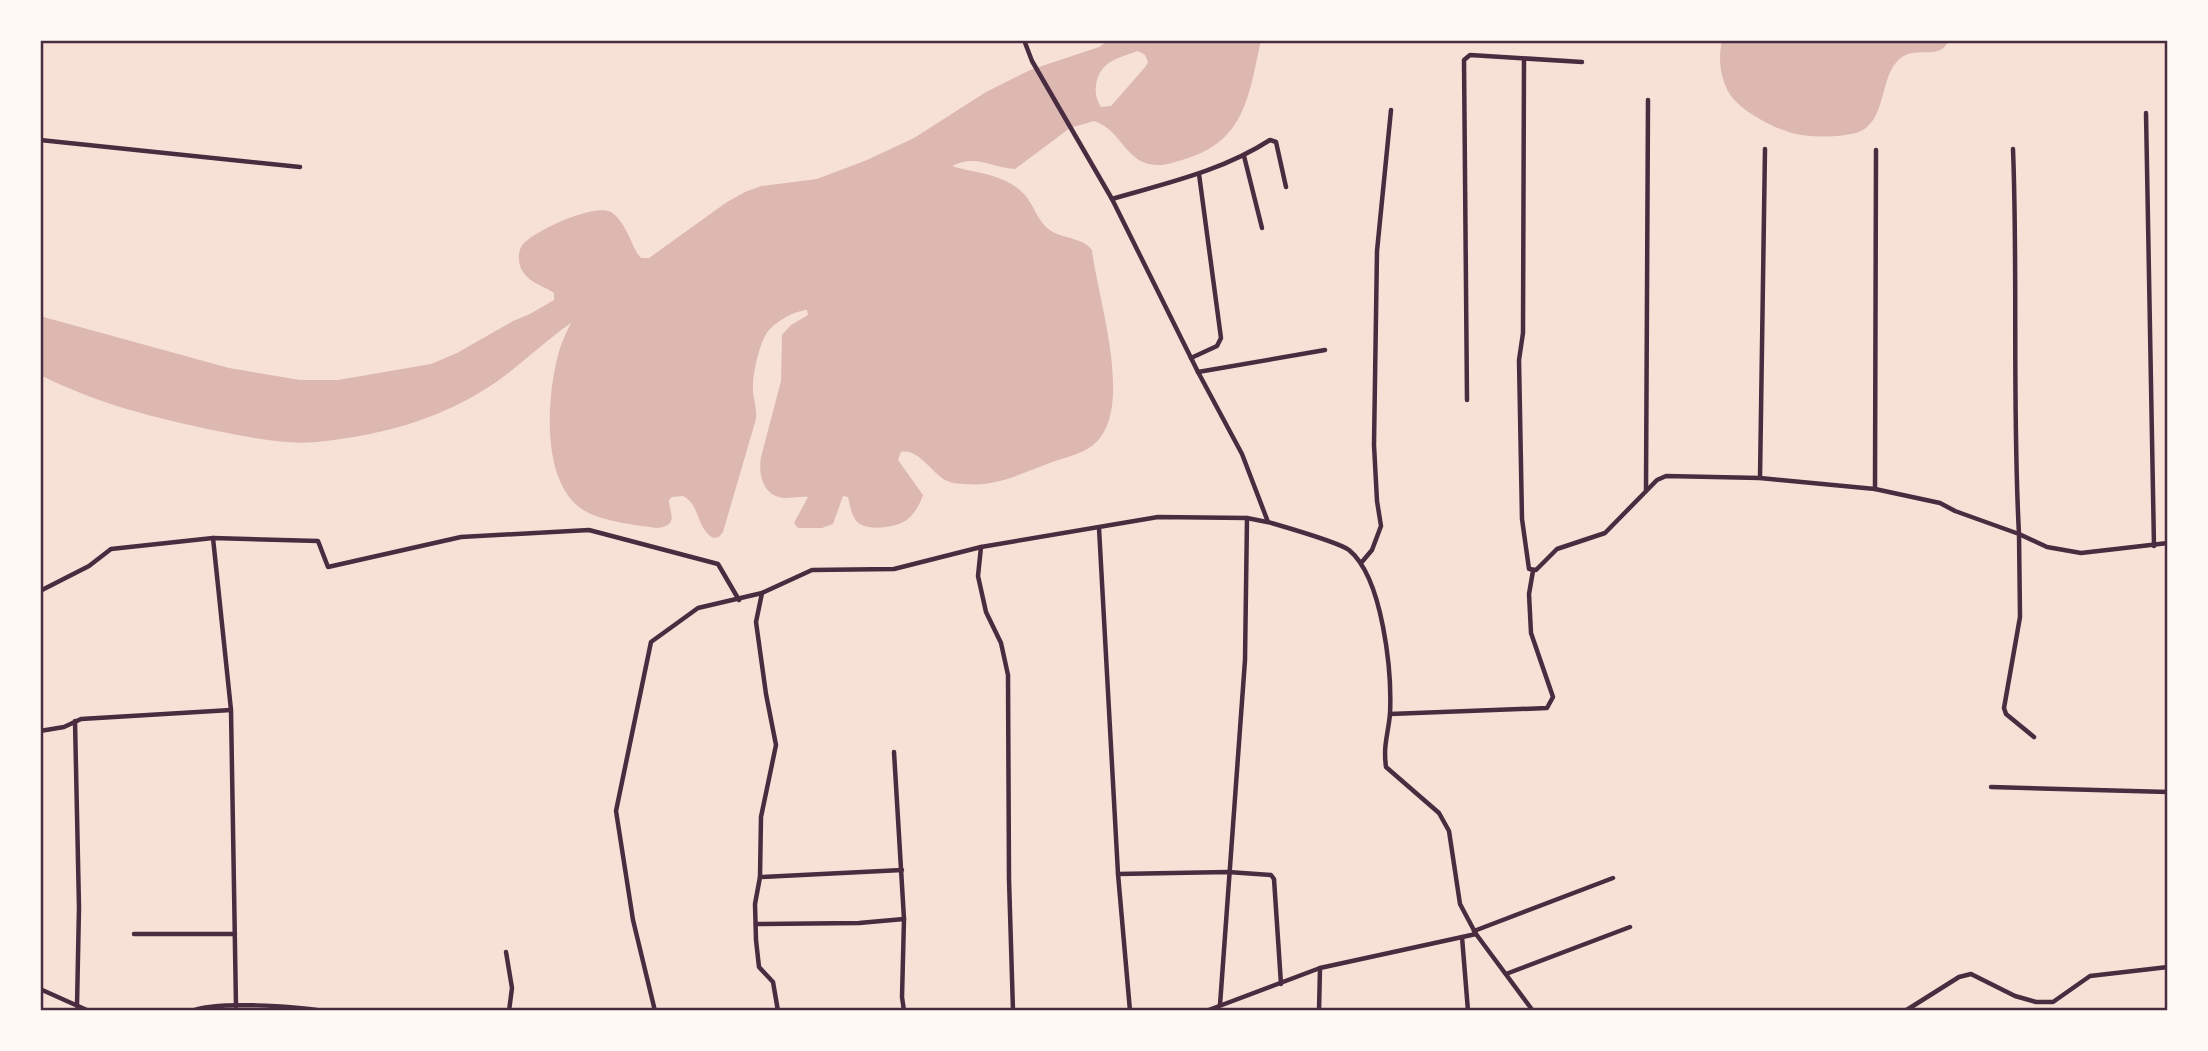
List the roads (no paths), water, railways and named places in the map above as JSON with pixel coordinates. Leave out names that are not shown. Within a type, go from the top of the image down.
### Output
[{"type":"street","points":[[1024,40],[1032,61],[1112,199],[1242,454],[1268,522]]},
{"type":"street","points":[[1467,400],[1464,60],[1470,55],[1582,62]]},
{"type":"street","points":[[1524,58],[1523,333],[1519,360],[1522,519],[1529,569],[1533,571]]},
{"type":"street","points":[[1646,491],[1648,100]]},
{"type":"street","points":[[1361,563],[1372,550],[1381,526],[1374,445],[1377,251],[1391,110]]},
{"type":"street","points":[[2146,113],[2154,546]]},
{"type":"street","points":[[40,140],[300,167]]},
{"type":"street","points":[[1112,199],[1199,174],[1244,156],[1274,140],[1286,187]]},
{"type":"street","points":[[1760,478],[1765,149]]},
{"type":"street","points":[[2013,149],[2015,458],[2020,617],[2004,708],[2006,714],[2034,737]]},
{"type":"street","points":[[1875,489],[1876,150]]},
{"type":"street","points":[[1244,156],[1262,228]]},
{"type":"street","points":[[1191,358],[1217,346],[1221,338],[1199,174]]},
{"type":"street","points":[[1198,372],[1325,350]]},
{"type":"street","points":[[1390,714],[1547,708],[1553,697],[1531,633],[1529,594],[1533,571],[1557,549],[1605,533],[1657,480],[1666,476],[1760,478],[1875,489],[1940,503],[2047,547],[2081,553],[2168,544]]},
{"type":"street","points":[[655,1011],[633,920],[616,811],[651,642],[698,608],[762,593],[812,570],[894,569],[981,547],[1158,517],[1247,517],[1348,549],[1361,563],[1384,623],[1390,714],[1383,748],[1386,767],[1439,813],[1449,831],[1460,904],[1475,932],[1533,1011]]},
{"type":"street","points":[[1220,1005],[1245,660],[1247,517]]},
{"type":"street","points":[[1098,528],[1118,874],[1130,1011]]},
{"type":"street","points":[[40,591],[89,566],[111,549],[213,538],[318,541],[328,567],[461,537],[589,530],[718,564],[739,600]]},
{"type":"street","points":[[213,538],[231,710],[236,1006]]},
{"type":"street","points":[[981,547],[978,576],[986,612],[1001,642],[1008,675],[1013,1011]]},
{"type":"street","points":[[762,593],[756,622],[776,745],[761,817],[760,877],[755,904],[759,967],[774,982],[778,1011]]},
{"type":"street","points":[[40,731],[64,727],[75,721],[231,710]]},
{"type":"street","points":[[75,721],[79,907],[77,1006]]},
{"type":"street","points":[[894,752],[904,919],[904,1011]]},
{"type":"street","points":[[1991,787],[2168,792]]},
{"type":"street","points":[[760,877],[902,870]]},
{"type":"street","points":[[1118,874],[1228,873],[1273,876],[1281,984]]},
{"type":"street","points":[[1210,1010],[1320,968],[1462,937],[1613,878]]},
{"type":"street","points":[[756,924],[859,923],[904,919]]},
{"type":"street","points":[[1506,974],[1630,927]]},
{"type":"street","points":[[134,934],[235,934]]},
{"type":"street","points":[[1462,937],[1468,1011]]},
{"type":"street","points":[[506,951],[512,988],[509,1011]]},
{"type":"street","points":[[1905,1011],[1959,977],[1971,974],[2015,996],[2036,1002],[2053,1002],[2090,976],[2168,967]]},
{"type":"street","points":[[1319,1011],[1320,968]]},
{"type":"street","points":[[40,989],[89,1011]]},
{"type":"street","points":[[192,1011],[236,1006],[323,1011]]}]
